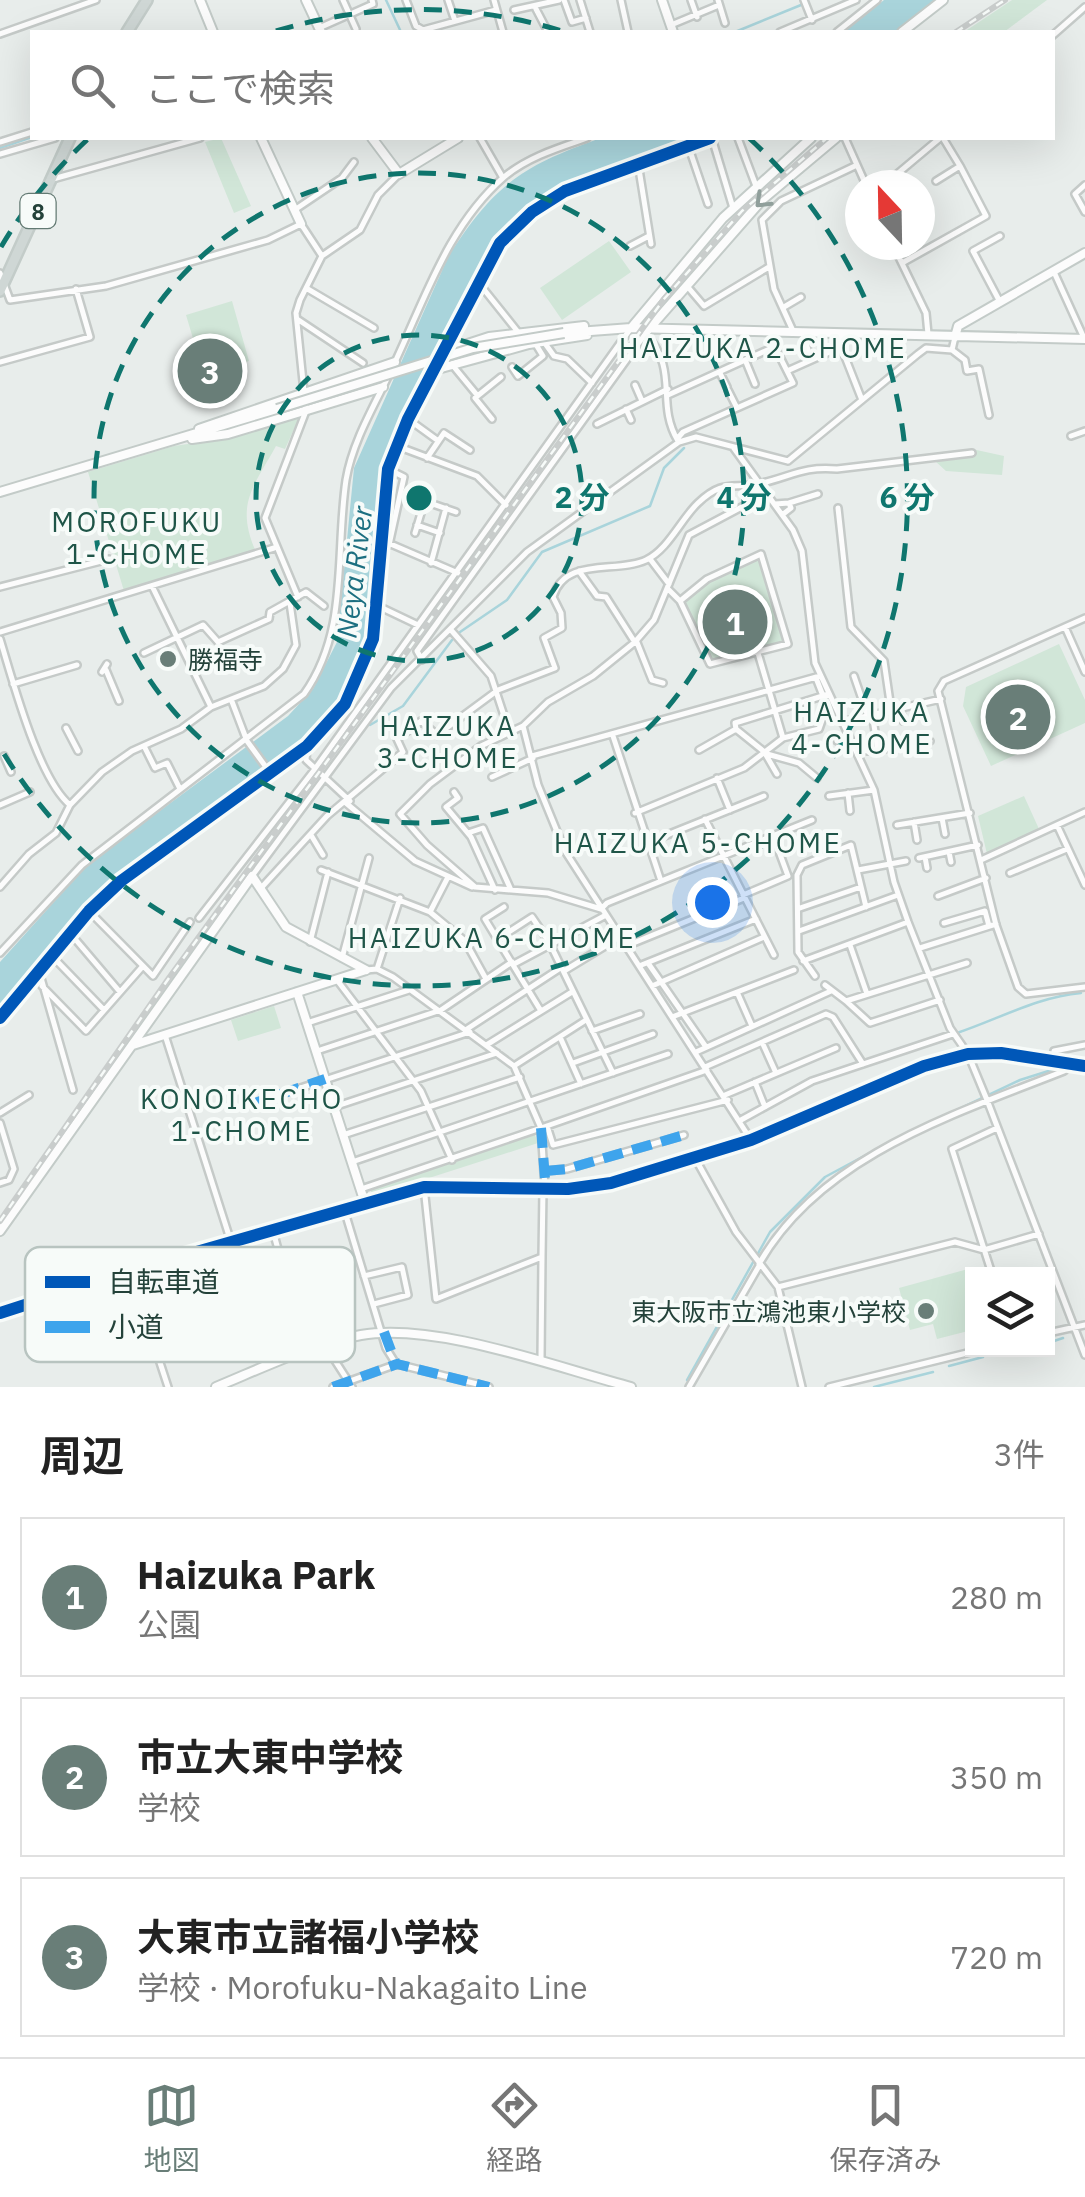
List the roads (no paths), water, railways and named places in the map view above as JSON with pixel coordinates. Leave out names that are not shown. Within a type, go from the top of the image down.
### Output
[{"type":"main road","points":[[128,30],[147,0]]},
{"type":"main road","name":"8","points":[[1,282],[69,140]]},
{"type":"street","points":[[0,34],[96,0]]},
{"type":"street","points":[[200,0],[212,30]]},
{"type":"street","points":[[306,0],[320,30],[373,4],[372,0]]},
{"type":"street","points":[[343,0],[356,28]]},
{"type":"street","points":[[406,0],[416,26],[423,30],[496,10]]},
{"type":"street","points":[[448,0],[455,20]]},
{"type":"street","points":[[494,0],[502,30]]},
{"type":"street","points":[[525,0],[547,30]]},
{"type":"street","points":[[514,10],[562,0],[572,22],[586,18]]},
{"type":"street","points":[[580,0],[589,30]]},
{"type":"street","points":[[621,0],[628,30]]},
{"type":"street","points":[[662,0],[672,29],[718,3],[725,23]]},
{"type":"street","points":[[691,0],[697,16]]},
{"type":"street","points":[[804,0],[812,20]]},
{"type":"street","points":[[785,30],[856,0]]},
{"type":"street","points":[[840,30],[877,0]]},
{"type":"street","points":[[904,30],[942,0]]},
{"type":"street","points":[[1055,33],[1085,7]]},
{"type":"street","points":[[0,142],[30,133]]},
{"type":"street","points":[[0,154],[48,140]]},
{"type":"street","points":[[52,179],[193,140]]},
{"type":"street","points":[[262,140],[302,224],[322,256]]},
{"type":"street","points":[[373,140],[398,174]]},
{"type":"street","points":[[481,140],[503,178]]},
{"type":"street","points":[[0,954],[82,865],[248,742],[304,694],[327,654],[336,622],[347,476],[383,387],[462,224],[503,178],[529,160],[582,140]]},
{"type":"street","points":[[0,1018],[89,911],[140,866],[308,746],[347,700],[369,655],[388,469],[408,419],[500,243],[532,212],[575,186],[705,140]]},
{"type":"street","points":[[712,140],[733,208]]},
{"type":"street","points":[[739,140],[756,186]]},
{"type":"street","points":[[199,918],[315,769],[631,328],[733,208],[809,140]]},
{"type":"street","points":[[422,660],[417,651],[647,332],[762,200],[834,140]]},
{"type":"street","points":[[846,140],[859,170]]},
{"type":"street","points":[[902,170],[939,140]]},
{"type":"street","points":[[902,263],[986,216],[942,140]]},
{"type":"street","points":[[298,597],[276,547],[266,511],[306,410],[297,319],[306,288],[322,256],[360,230],[378,195],[398,174],[445,141]]},
{"type":"street","points":[[688,146],[708,204]]},
{"type":"street","points":[[296,209],[342,178],[354,162]]},
{"type":"street","points":[[638,163],[651,244]]},
{"type":"street","points":[[811,360],[774,289],[762,220],[781,201],[857,165]]},
{"type":"street","points":[[936,181],[960,166]]},
{"type":"street","points":[[1085,185],[1075,194],[1085,212]]},
{"type":"street","points":[[1,282],[10,300],[106,286],[268,240],[302,224]]},
{"type":"street","points":[[630,246],[649,236]]},
{"type":"street","points":[[1000,236],[973,251],[1000,302]]},
{"type":"street","points":[[952,350],[958,326],[1085,254]]},
{"type":"street","points":[[900,260],[926,313],[928,336]]},
{"type":"street","points":[[686,284],[704,306],[770,267]]},
{"type":"street","points":[[0,492],[473,348],[564,333],[631,328],[647,332],[1085,340],[1054,272]]},
{"type":"street","points":[[478,282],[518,332]]},
{"type":"street","points":[[0,362],[90,338],[76,288]]},
{"type":"street","points":[[306,288],[374,328]]},
{"type":"street","points":[[784,307],[801,297]]},
{"type":"street","points":[[297,319],[363,363]]},
{"type":"street","points":[[446,352],[518,332],[559,326],[606,330]]},
{"type":"street","points":[[434,370],[606,330]]},
{"type":"street","points":[[647,332],[661,351],[668,392],[665,414],[678,441]]},
{"type":"street","points":[[678,441],[683,432],[793,383],[775,346],[774,333]]},
{"type":"street","points":[[842,334],[840,344],[862,400]]},
{"type":"street","points":[[540,343],[554,356],[567,359],[592,383]]},
{"type":"street","points":[[512,366],[518,376],[543,356],[540,343]]},
{"type":"street","points":[[596,424],[642,401],[746,362],[775,346]]},
{"type":"street","points":[[788,461],[926,348],[952,350],[965,360],[967,371],[979,369],[989,415]]},
{"type":"street","points":[[787,371],[834,350]]},
{"type":"street","points":[[172,442],[217,420],[396,362]]},
{"type":"street","points":[[746,362],[755,384]]},
{"type":"street","points":[[454,367],[492,419]]},
{"type":"street","points":[[720,373],[737,408]]},
{"type":"street","points":[[477,396],[501,377]]},
{"type":"street","points":[[635,384],[642,401]]},
{"type":"street","points":[[172,442],[228,434],[383,387]]},
{"type":"street","points":[[626,409],[631,420]]},
{"type":"street","points":[[408,419],[438,440]]},
{"type":"street","points":[[1071,436],[1085,431]]},
{"type":"street","points":[[427,458],[444,433],[470,450]]},
{"type":"street","points":[[0,1231],[244,886],[391,688],[527,552],[678,441],[696,437],[788,461]]},
{"type":"street","points":[[396,446],[477,476],[506,505]]},
{"type":"street","points":[[733,447],[782,515],[804,560],[809,632],[818,677],[874,790],[898,896],[953,1034],[968,1054],[988,1101],[1085,1355]]},
{"type":"street","points":[[262,887],[382,766],[403,752],[397,738],[421,721],[437,735],[498,690],[555,668],[544,638],[562,628],[561,613],[552,597],[558,584],[578,571],[650,558],[713,490],[734,483],[760,484],[790,471],[972,453]]},
{"type":"street","points":[[788,461],[790,471]]},
{"type":"street","points":[[388,469],[404,477],[390,545]]},
{"type":"street","points":[[475,887],[400,814],[407,800],[480,746],[523,726],[548,702],[593,676],[636,641],[654,620],[689,535],[754,500],[760,484]]},
{"type":"street","points":[[428,490],[416,529],[440,533]]},
{"type":"street","points":[[774,504],[818,494]]},
{"type":"street","points":[[424,501],[456,512]]},
{"type":"street","points":[[782,515],[791,508],[789,503]]},
{"type":"street","points":[[430,563],[446,508]]},
{"type":"street","points":[[838,508],[837,531],[851,627],[884,661],[891,710]]},
{"type":"street","points":[[379,539],[458,573]]},
{"type":"street","points":[[70,805],[56,793],[13,684],[0,635],[276,547]]},
{"type":"street","points":[[650,558],[680,601],[710,664],[788,644],[761,554],[707,579],[680,601]]},
{"type":"street","points":[[0,588],[109,559]]},
{"type":"street","points":[[578,571],[598,596],[606,598],[636,641],[652,680],[662,683]]},
{"type":"street","points":[[152,586],[211,706]]},
{"type":"street","points":[[144,653],[203,625],[218,642],[269,619],[270,612],[306,592],[324,606]]},
{"type":"street","points":[[0,888],[29,854],[56,833],[70,805],[102,772],[144,745],[182,729],[211,706],[264,686],[290,658],[296,645],[290,603]]},
{"type":"street","points":[[376,605],[419,626]]},
{"type":"street","points":[[992,925],[986,878],[938,686],[1085,618]]},
{"type":"street","points":[[1065,627],[1085,672]]},
{"type":"street","points":[[451,630],[476,654],[498,690],[509,731]]},
{"type":"street","points":[[758,653],[783,738]]},
{"type":"street","points":[[13,684],[78,666]]},
{"type":"street","points":[[105,668],[119,701]]},
{"type":"street","points":[[854,676],[870,714],[878,750]]},
{"type":"street","points":[[492,776],[532,757],[818,677]]},
{"type":"street","points":[[776,774],[766,755],[736,729],[735,723],[827,695]]},
{"type":"street","points":[[636,812],[766,755],[783,738],[819,728],[828,706],[827,695]]},
{"type":"street","points":[[842,722],[940,699]]},
{"type":"street","points":[[231,700],[248,742],[270,773]]},
{"type":"street","points":[[347,700],[358,708]]},
{"type":"street","points":[[900,708],[904,722]]},
{"type":"street","points":[[523,726],[538,785],[565,851],[751,1140]]},
{"type":"street","points":[[66,728],[78,751]]},
{"type":"street","points":[[698,750],[736,729]]},
{"type":"street","points":[[613,736],[661,880]]},
{"type":"street","points":[[837,741],[848,737]]},
{"type":"street","points":[[867,751],[930,741]]},
{"type":"street","points":[[144,745],[155,768],[167,763],[180,789]]},
{"type":"street","points":[[308,746],[306,760],[401,852],[475,887],[548,893],[604,912]]},
{"type":"street","points":[[766,755],[799,764],[817,778]]},
{"type":"street","points":[[4,756],[11,772]]},
{"type":"street","points":[[717,778],[730,810]]},
{"type":"street","points":[[829,796],[874,790]]},
{"type":"street","points":[[0,804],[30,792]]},
{"type":"street","points":[[454,792],[458,798],[446,808],[468,833],[495,890]]},
{"type":"street","points":[[848,794],[850,811]]},
{"type":"street","points":[[647,843],[764,796]]},
{"type":"street","points":[[981,860],[1085,812]]},
{"type":"street","points":[[896,825],[970,813]]},
{"type":"street","points":[[942,818],[945,834]]},
{"type":"street","points":[[705,820],[774,955]]},
{"type":"street","points":[[316,1051],[441,1010],[513,963],[661,880],[812,820]]},
{"type":"street","points":[[914,822],[917,840]]},
{"type":"street","points":[[1056,824],[1085,885]]},
{"type":"street","points":[[468,833],[484,828],[510,890]]},
{"type":"street","points":[[311,835],[323,854]]},
{"type":"street","points":[[626,946],[788,876],[774,838]]},
{"type":"street","points":[[815,976],[802,961],[798,874],[808,861],[851,845],[866,908]]},
{"type":"street","points":[[927,868],[922,858],[978,845]]},
{"type":"street","points":[[1010,873],[1067,849]]},
{"type":"street","points":[[949,852],[951,862]]},
{"type":"street","points":[[342,958],[369,858]]},
{"type":"street","points":[[858,870],[906,861]]},
{"type":"street","points":[[310,942],[325,871],[430,912],[465,941],[486,979]]},
{"type":"street","points":[[252,876],[282,922],[310,942],[411,990],[514,1066],[553,1144],[726,1098],[836,1048]]},
{"type":"street","points":[[231,877],[244,886]]},
{"type":"street","points":[[430,912],[448,877]]},
{"type":"street","points":[[938,896],[986,878]]},
{"type":"street","points":[[800,908],[862,887]]},
{"type":"street","points":[[799,931],[898,896]]},
{"type":"street","points":[[372,970],[400,898]]},
{"type":"street","points":[[504,907],[485,919],[542,1011]]},
{"type":"street","points":[[89,911],[153,976],[190,922]]},
{"type":"street","points":[[954,937],[947,922],[985,912],[1018,987],[1026,994],[1085,987]]},
{"type":"street","points":[[498,939],[532,917],[563,969],[613,1073]]},
{"type":"street","points":[[640,966],[756,919]]},
{"type":"street","points":[[802,961],[908,922]]},
{"type":"street","points":[[920,948],[992,925]]},
{"type":"street","points":[[70,934],[120,992]]},
{"type":"street","points":[[252,1104],[469,1030],[528,987],[620,937]]},
{"type":"street","points":[[652,986],[765,937]]},
{"type":"street","points":[[850,944],[867,995]]},
{"type":"street","points":[[52,956],[104,1010]]},
{"type":"street","points":[[648,963],[706,1047]]},
{"type":"street","points":[[846,1002],[967,963]]},
{"type":"street","points":[[42,986],[86,1031],[143,966]]},
{"type":"street","points":[[130,1046],[372,970]]},
{"type":"street","points":[[672,1017],[794,970]]},
{"type":"street","points":[[39,971],[74,1090]]},
{"type":"street","points":[[337,980],[414,1081],[452,1160]]},
{"type":"street","points":[[825,985],[870,1023],[940,1000]]},
{"type":"street","points":[[307,1023],[411,990]]},
{"type":"street","points":[[696,1052],[831,990]]},
{"type":"street","points":[[297,992],[365,1203]]},
{"type":"street","points":[[488,1044],[572,992]]},
{"type":"street","points":[[738,992],[752,1027]]},
{"type":"street","points":[[592,1031],[640,1014]]},
{"type":"street","points":[[360,1189],[706,1069],[826,1014],[833,1017],[863,1064]]},
{"type":"street","points":[[514,1066],[586,1020]]},
{"type":"street","points":[[573,1062],[653,1034]]},
{"type":"street","points":[[741,1120],[812,1081],[953,1034]]},
{"type":"street","points":[[165,1035],[232,1244]]},
{"type":"street","points":[[560,1037],[581,1085]]},
{"type":"street","points":[[762,1042],[776,1073]]},
{"type":"street","points":[[1053,1062],[1054,1050],[1085,1046]]},
{"type":"street","points":[[334,1107],[498,1053]]},
{"type":"street","points":[[221,1247],[344,1208],[424,1188],[590,1187],[751,1140],[924,1066],[968,1054],[1001,1053],[1085,1066]]},
{"type":"street","points":[[352,1162],[668,1054]]},
{"type":"street","points":[[690,1387],[776,1234],[833,1178],[988,1101],[1064,1072],[1069,1065]]},
{"type":"street","points":[[343,1135],[520,1077]]},
{"type":"street","points":[[755,1082],[766,1106]]},
{"type":"street","points":[[0,1113],[29,1094]]},
{"type":"street","points":[[0,1123],[14,1168],[10,1180],[0,1183]]},
{"type":"street","points":[[541,1364],[544,1127]]},
{"type":"street","points":[[990,1267],[952,1148],[997,1128]]},
{"type":"street","points":[[546,1171],[684,1135]]},
{"type":"street","points":[[695,1158],[716,1201],[778,1287],[802,1387]]},
{"type":"street","points":[[424,1188],[436,1298],[542,1258]]},
{"type":"street","points":[[344,1208],[396,1364]]},
{"type":"street","points":[[273,1231],[277,1247]]},
{"type":"street","points":[[778,1287],[954,1242],[984,1250],[1039,1234]]},
{"type":"street","points":[[364,1276],[402,1267],[408,1295],[373,1304]]},
{"type":"street","points":[[0,1313],[25,1305]]},
{"type":"street","points":[[1055,1332],[1085,1325]]},
{"type":"street","points":[[355,1338],[384,1332],[442,1338],[631,1387]]},
{"type":"street","points":[[829,1387],[965,1353]]},
{"type":"street","points":[[160,1362],[168,1387]]},
{"type":"street","points":[[216,1387],[280,1362]]},
{"type":"street","points":[[336,1362],[351,1385]]},
{"type":"street","points":[[333,1387],[351,1385],[396,1364],[488,1387]]},
{"type":"water","points":[[884,0],[936,0],[899,30],[846,30]]},
{"type":"water","name":"Neya River","points":[[596,140],[689,140],[569,183],[532,206],[509,228],[468,288],[389,458],[370,633],[348,690],[323,723],[292,753],[114,884],[86,910],[0,1011],[0,962],[88,864],[288,716],[313,689],[337,642],[354,468],[449,255],[496,194],[550,158]]},
{"type":"waterway","points":[[386,0],[400,30]]},
{"type":"waterway","points":[[740,30],[801,5]]},
{"type":"waterway","points":[[0,148],[30,138]]},
{"type":"waterway","points":[[460,632],[507,600],[542,552],[650,506],[664,468],[684,448]]},
{"type":"waterway","points":[[370,725],[403,706],[452,640]]},
{"type":"waterway","points":[[957,1033],[1034,1004],[1081,993]]},
{"type":"waterway","points":[[913,1131],[1020,1080],[1058,1068]]},
{"type":"waterway","points":[[687,1380],[770,1232],[825,1177],[892,1141]]},
{"type":"waterway","points":[[1055,1341],[1063,1338]]},
{"type":"waterway","points":[[949,1366],[983,1357]]},
{"type":"waterway","points":[[874,1387],[933,1372]]},
{"type":"railway","points":[[959,30],[1005,0]]},
{"type":"railway","points":[[0,1221],[169,978],[664,299],[742,211],[825,140]]},
{"type":"place","name":"大東市立諸福小学校","points":[[210,371]]},
{"type":"place","name":"Haizuka Park","points":[[735,622]]},
{"type":"place","name":"勝福寺","points":[[168,659]]},
{"type":"place","name":"市立大東中学校","points":[[1018,717]]},
{"type":"place","name":"東大阪市立鴻池東小学校","points":[[926,1311]]},
{"type":"district","name":"HAIZUKA 2-CHOME","points":[[763,347]]},
{"type":"district","name":"MOROFUKU 1-CHOME","points":[[137,537]]},
{"type":"district","name":"HAIZUKA 4-CHOME","points":[[862,727]]},
{"type":"district","name":"HAIZUKA 3-CHOME","points":[[448,741]]},
{"type":"district","name":"HAIZUKA 5-CHOME","points":[[698,842]]},
{"type":"district","name":"HAIZUKA 6-CHOME","points":[[492,937]]},
{"type":"district","name":"KONOIKECHO 1-CHOME","points":[[242,1114]]}]
